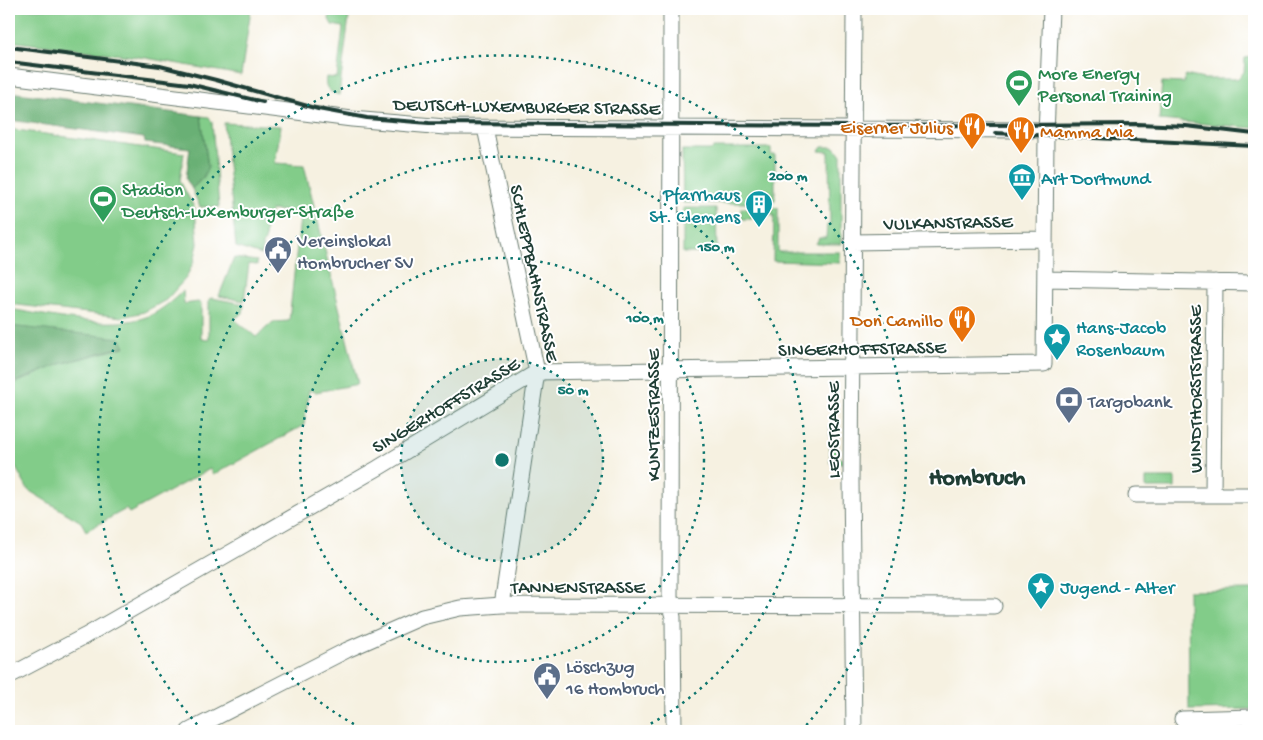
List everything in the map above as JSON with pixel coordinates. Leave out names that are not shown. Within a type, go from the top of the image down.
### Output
[{"type":"street","name":"KUNTZESTRASSE","points":[[671,9],[672,369],[670,606],[673,617],[674,731]]},
{"type":"street","name":"LEOSTRASSE","points":[[854,9],[852,242],[854,731]]},
{"type":"street","points":[[1051,9],[1046,130],[1045,279],[1254,283]]},
{"type":"street","name":"DEUTSCH-LUXEMBURGER STRASSE","points":[[9,76],[412,125],[485,128],[1046,130]]},
{"type":"street","name":"SCHLEPPBAHNSTRASSE","points":[[485,128],[537,372],[502,605]]},
{"type":"street","name":"VULKANSTRASSE","points":[[852,242],[1045,239]]},
{"type":"street","name":"SINGERHOFFSTRASSE","points":[[9,674],[85,636],[378,468],[537,372],[1044,364],[1045,279]]},
{"type":"street","name":"WINDTHORSTSTRASSE","points":[[1214,495],[1215,282]]},
{"type":"street","points":[[1136,495],[1254,495]]},
{"type":"street","name":"TANNENSTRASSE","points":[[189,731],[348,650],[422,617],[460,608],[502,605],[994,606]]},
{"type":"street","points":[[1182,719],[1254,717]]},
{"type":"green space","points":[[9,9],[251,9],[241,75],[146,58],[9,41]]},
{"type":"green space","points":[[331,9],[350,9],[339,95],[330,91],[326,84],[326,77],[337,78],[343,27],[332,25],[329,19]]},
{"type":"green space","points":[[1252,57],[1254,70],[1254,128],[1159,120],[1162,82],[1184,83],[1185,75],[1204,79],[1237,79],[1244,72],[1245,58]]},
{"type":"green space","points":[[9,92],[201,116],[208,167],[204,176],[192,189],[186,179],[190,148],[145,143],[144,138],[9,120]]},
{"type":"green space","points":[[201,116],[209,117],[212,122],[219,207],[200,207],[192,189],[204,177],[208,167]]},
{"type":"green space","points":[[224,123],[281,126],[275,163],[304,165],[358,384],[316,392],[309,390],[304,425],[213,475],[210,469],[129,513],[126,509],[86,531],[81,522],[28,490],[9,455],[9,386],[60,364],[125,347],[9,326],[9,309],[61,318],[117,322],[149,316],[163,308],[183,291],[184,304],[198,302],[201,304],[201,339],[209,340],[209,299],[212,298],[244,304],[243,313],[234,319],[256,337],[273,322],[289,321],[300,218],[284,211],[271,210],[270,215],[266,215],[265,241],[262,244],[262,255],[236,247]]},
{"type":"green space","name":"Stadion Deutsch-Luxemburger-Straße","points":[[9,129],[184,153],[180,181],[195,209],[198,244],[194,261],[186,278],[166,300],[144,312],[122,317],[9,304]]},
{"type":"green space","points":[[822,147],[835,147],[841,155],[841,244],[816,244],[819,238],[826,238],[827,225],[830,225],[829,152],[819,151]]},
{"type":"green space","points":[[713,148],[771,148],[771,155],[775,155],[775,200],[771,203],[683,203],[682,150],[712,150]]},
{"type":"green space","points":[[683,208],[716,208],[717,249],[713,253],[683,253]]},
{"type":"green space","points":[[741,208],[765,208],[765,215],[752,215],[752,219],[741,219]]},
{"type":"green space","points":[[768,208],[778,208],[778,252],[840,252],[840,263],[773,261],[774,215],[768,215]]},
{"type":"green space","points":[[234,258],[257,261],[257,265],[249,264],[244,301],[219,296]]},
{"type":"green space","points":[[9,326],[120,338],[125,346],[60,364],[16,382],[9,367]]},
{"type":"green space","points":[[834,424],[834,435],[838,435],[838,457],[843,459],[843,463],[830,463],[830,425]]},
{"type":"green space","points":[[1196,434],[1200,434],[1200,476],[1196,476]]},
{"type":"green space","points":[[1146,478],[1175,478],[1175,488],[1146,488]]},
{"type":"green space","points":[[1254,590],[1254,709],[1189,710],[1188,591]]},
{"type":"railway","points":[[9,47],[160,66],[318,109],[367,118],[429,123],[853,126],[1138,124],[1186,126],[1254,134]]},
{"type":"railway","points":[[9,62],[189,84],[263,102]]},
{"type":"railway","points":[[995,133],[1254,146]]},
{"type":"place","name":"More Energy Personal Training","points":[[1019,107]]},
{"type":"place","name":"Eiserner Julius","points":[[972,150]]},
{"type":"place","name":"Mamma Mia","points":[[1021,154]]},
{"type":"place","name":"Art Dortmund","points":[[1022,201]]},
{"type":"place","name":"Stadion Deutsch-Luxemburger-Straße","points":[[103,223]]},
{"type":"place","name":"Pfarrhaus St. Clemens","points":[[759,228]]},
{"type":"place","name":"Vereinslokal Hombrucher SV","points":[[278,274]]},
{"type":"place","name":"Don Camillo","points":[[962,343]]},
{"type":"place","name":"Hans-Jacob Rosenbaum","points":[[1057,361]]},
{"type":"place","name":"Targobank","points":[[1069,424]]},
{"type":"place","name":"Jugend - Alter","points":[[1041,610]]},
{"type":"place","name":"Löschzug 16 Hombruch","points":[[547,700]]},
{"type":"district","name":"Hombruch","points":[[977,476]]}]
